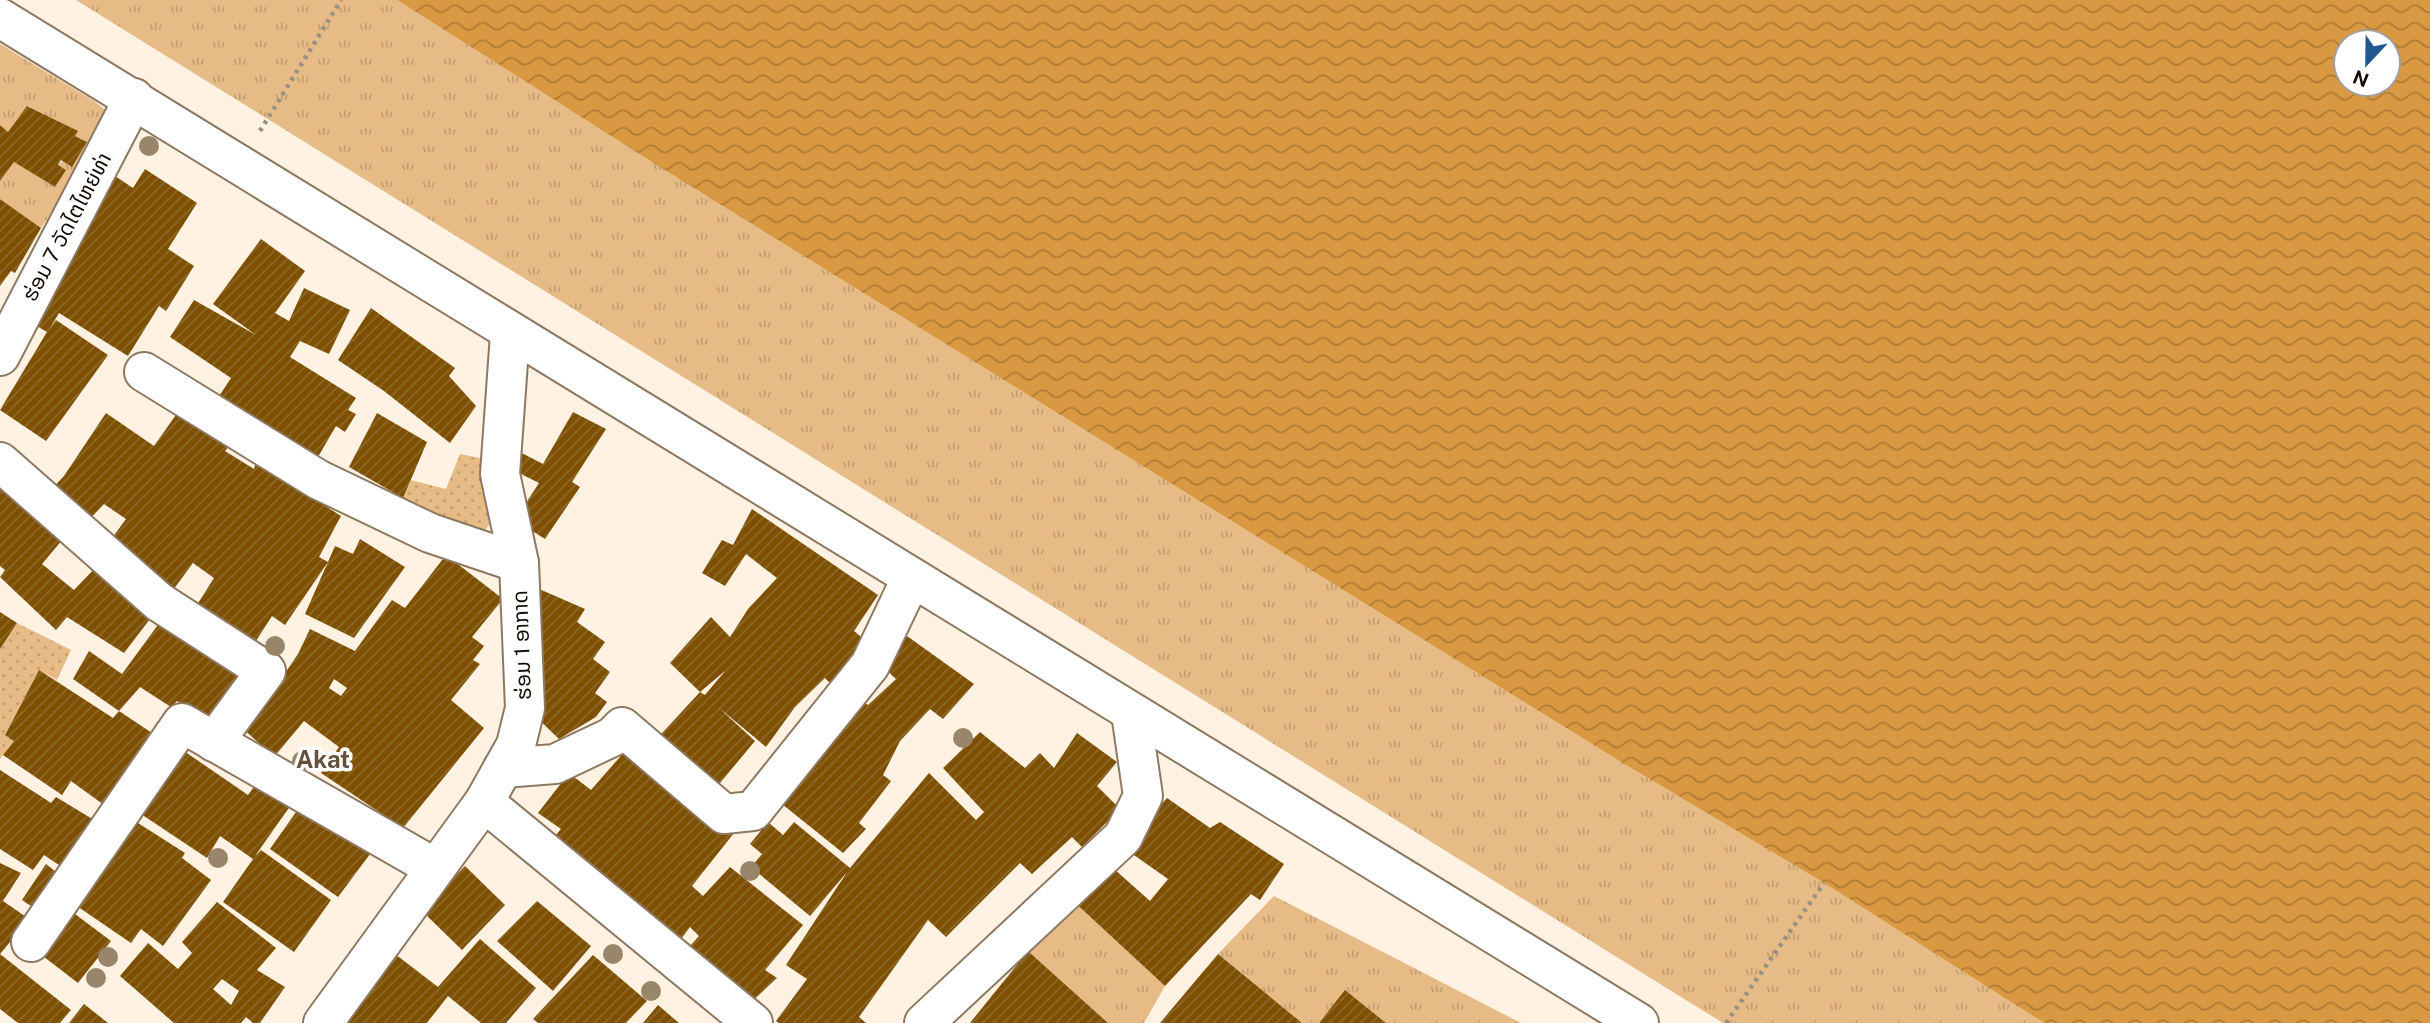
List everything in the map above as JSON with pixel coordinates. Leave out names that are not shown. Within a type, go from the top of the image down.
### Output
[{"type":"street","points":[[0,18],[134,98],[510,334],[1639,1023]]},
{"type":"street","name":"ຮ່ອມ 7 ວັດໄຕໄຫຍ່ທ່າ","points":[[0,356],[134,98]]},
{"type":"street","name":"ຮ່ອມ 1 ອາກາດ","points":[[323,1023],[484,802],[516,745],[525,708],[519,564],[500,474],[510,334]]},
{"type":"street","points":[[144,372],[318,480],[430,533],[519,564]]},
{"type":"street","points":[[0,462],[159,602],[266,671],[214,741]]},
{"type":"street","points":[[503,768],[555,764],[612,737],[622,727],[724,814],[753,811],[870,665],[911,579]]},
{"type":"street","points":[[923,1023],[1123,837],[1143,796],[1131,713]]},
{"type":"street","points":[[31,942],[182,723],[435,868]]},
{"type":"street","points":[[484,802],[753,1023]]},
{"type":"path","points":[[239,164],[341,0]]},
{"type":"path","points":[[1726,1023],[1824,883]]},
{"type":"green space","points":[[76,0],[397,0],[655,164],[1616,759],[1824,883],[2044,1023],[1723,1023]]},
{"type":"green space","points":[[0,44],[94,101],[112,115],[98,144],[41,228],[0,199],[0,181],[14,162],[55,187],[65,171],[58,165],[87,142],[75,136],[77,131],[28,106],[8,132],[0,125]]},
{"type":"green space","points":[[460,454],[485,459],[499,514],[479,536],[403,498],[411,480],[446,489]]},
{"type":"green space","points":[[17,623],[71,650],[57,680],[39,670],[5,734],[14,741],[0,759],[0,649]]},
{"type":"green space","points":[[1274,896],[1521,1023],[1386,1023],[1345,991],[1319,1023],[1302,1023],[1218,954]]},
{"type":"green space","points":[[1072,900],[1165,986],[1144,1023],[1108,1023],[1028,951]]},
{"type":"water","points":[[397,0],[2430,0],[2430,1023],[2044,1023],[1824,883],[1616,759],[655,164]]},
{"type":"building","points":[[27,106],[78,131],[75,136],[87,142],[72,167],[61,160],[58,165],[66,170],[55,187],[14,162],[0,181],[0,125],[8,132]]},
{"type":"building","points":[[145,169],[197,203],[168,249],[194,266],[166,311],[159,306],[128,356],[59,313],[50,328],[56,320],[108,355],[46,441],[0,410],[47,332],[30,322],[106,170],[133,188]]},
{"type":"building","points":[[0,199],[41,228],[15,273],[11,271],[0,286]]},
{"type":"building","points":[[261,239],[305,271],[275,313],[289,321],[304,288],[350,310],[329,354],[300,341],[290,357],[356,398],[348,410],[356,414],[345,432],[336,426],[315,462],[216,401],[231,378],[170,337],[194,300],[256,335],[213,304]]},
{"type":"building","points":[[371,308],[455,368],[449,376],[476,406],[450,443],[384,391],[338,360]]},
{"type":"building","points":[[178,412],[229,446],[225,451],[254,469],[256,462],[341,516],[319,557],[328,562],[285,625],[272,616],[252,647],[195,608],[214,578],[193,563],[173,590],[110,541],[126,519],[104,504],[88,521],[50,491],[64,476],[106,413],[154,446]]},
{"type":"building","points":[[573,412],[606,429],[572,482],[580,487],[545,539],[515,520],[539,483],[505,466],[512,448],[543,464]]},
{"type":"building","points":[[377,413],[427,442],[403,498],[349,467]]},
{"type":"building","points":[[0,483],[63,539],[42,564],[74,590],[99,564],[153,615],[124,653],[67,617],[56,630],[0,577],[5,570],[0,566]]},
{"type":"building","points":[[752,509],[878,595],[854,631],[866,641],[831,684],[825,678],[795,707],[766,747],[718,707],[755,741],[710,795],[652,744],[700,692],[670,663],[711,617],[730,637],[748,609],[777,578],[746,554],[725,586],[702,573],[722,540],[733,545]],"holes":[[[725,671],[705,695],[700,692]]]},
{"type":"building","points":[[360,539],[405,567],[354,638],[305,614],[335,546],[353,554]]},
{"type":"building","points":[[446,555],[503,599],[472,637],[484,646],[473,660],[480,664],[451,700],[484,728],[403,828],[321,773],[339,747],[304,721],[274,757],[239,725],[275,688],[298,654],[310,629],[355,651],[392,600],[405,608]],"holes":[[[334,679],[347,688],[341,696],[329,688]]]},
{"type":"building","points":[[530,585],[585,609],[577,622],[605,642],[593,659],[610,672],[595,693],[607,702],[596,717],[559,739],[530,711]]},
{"type":"building","points":[[0,612],[17,623],[0,649]]},
{"type":"building","points":[[163,618],[248,672],[210,721],[177,701],[171,707],[140,687],[119,711],[73,679],[89,651],[122,674]]},
{"type":"building","points":[[907,636],[974,684],[943,719],[930,709],[900,741],[883,775],[891,781],[859,823],[866,829],[843,853],[772,796],[855,696],[868,705],[896,679],[884,668]]},
{"type":"building","points":[[39,670],[113,718],[119,711],[158,737],[111,810],[71,781],[62,795],[3,755],[14,741],[5,735]]},
{"type":"building","points":[[980,732],[1025,768],[1040,753],[1054,768],[1077,733],[1117,762],[1097,786],[1120,809],[1082,847],[1072,837],[1032,874],[1020,863],[946,937],[928,920],[859,1017],[866,1023],[776,1021],[807,979],[786,965],[847,872],[810,916],[751,867],[762,854],[750,844],[768,822],[783,835],[794,822],[850,868],[929,773],[976,820],[984,812],[943,768]]},
{"type":"building","points":[[181,749],[248,795],[260,779],[293,802],[255,856],[261,850],[331,900],[294,952],[223,902],[253,859],[220,836],[207,858],[138,812]]},
{"type":"building","points":[[626,750],[734,833],[692,886],[703,896],[730,867],[803,925],[765,970],[777,978],[746,1007],[684,953],[699,936],[690,927],[681,939],[551,841],[561,829],[538,813],[569,773],[591,790]]},
{"type":"building","points":[[0,770],[51,803],[56,797],[99,823],[68,871],[44,855],[33,870],[0,849]]},
{"type":"building","points":[[1167,798],[1210,828],[1220,822],[1284,864],[1260,900],[1251,894],[1165,986],[1072,900],[1105,861],[1150,901],[1168,879],[1124,848]]},
{"type":"building","points":[[301,805],[373,850],[338,897],[270,849]]},
{"type":"building","points":[[127,816],[185,853],[182,858],[211,880],[163,946],[141,929],[131,943],[71,902]]},
{"type":"building","points":[[0,863],[21,873],[3,901],[29,919],[0,954]]},
{"type":"building","points":[[46,864],[66,880],[41,913],[22,900]]},
{"type":"building","points":[[465,866],[505,905],[462,950],[422,911]]},
{"type":"building","points":[[537,901],[591,946],[553,991],[497,941]]},
{"type":"building","points":[[217,902],[276,948],[257,970],[285,987],[260,1023],[253,1023],[246,1017],[241,1023],[174,1023],[120,976],[148,943],[178,969],[192,953],[182,942]],"holes":[[[222,979],[239,991],[231,1005],[213,989]]]},
{"type":"building","points":[[67,908],[111,941],[78,983],[35,950]]},
{"type":"building","points":[[480,939],[536,988],[506,1023],[481,1023],[448,996],[427,1023],[342,1023],[395,954],[438,987]]},
{"type":"building","points":[[1028,951],[1108,1023],[970,1023]]},
{"type":"building","points":[[0,954],[71,1010],[60,1023],[18,1023],[0,1009]]},
{"type":"building","points":[[1218,954],[1302,1023],[1160,1023]]},
{"type":"building","points":[[593,955],[647,1001],[626,1023],[538,1023],[533,1019]]},
{"type":"building","points":[[1345,990],[1386,1023],[1319,1023]]},
{"type":"building","points":[[84,1004],[108,1023],[69,1023]]},
{"type":"building","points":[[658,1005],[679,1023],[643,1023]]},
{"type":"district","name":"Akat","points":[[323,760]]}]
